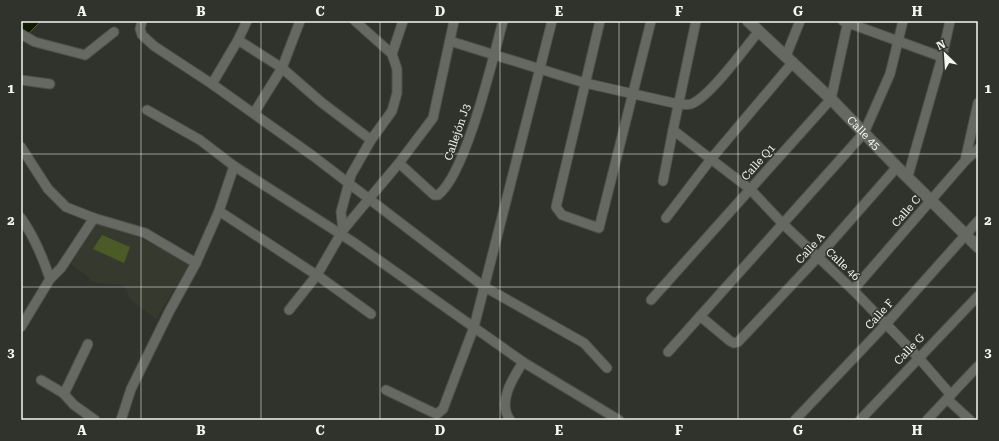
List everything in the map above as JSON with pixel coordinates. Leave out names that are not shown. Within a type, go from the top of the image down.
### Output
[{"type":"street","points":[[142,21],[140,29],[142,34],[154,46],[254,113],[484,286],[584,343],[607,368]]},
{"type":"street","points":[[212,84],[238,40],[247,21]]},
{"type":"street","points":[[254,113],[282,68],[300,21]]},
{"type":"street","points":[[342,232],[341,212],[351,175],[371,140],[392,111],[397,93],[397,68],[392,54],[355,21]]},
{"type":"street","points":[[392,54],[403,21]]},
{"type":"street","points":[[289,310],[317,276],[342,232],[399,163],[433,118],[454,21]]},
{"type":"street","name":"Callejón J3","points":[[399,163],[434,195],[438,196],[443,192],[453,178],[464,154],[503,21]]},
{"type":"street","points":[[386,390],[437,414],[441,412],[474,326],[552,21]]},
{"type":"street","points":[[600,21],[556,207],[562,214],[599,228],[651,21]]},
{"type":"street","points":[[662,181],[696,21]]},
{"type":"street","name":"Calle 45","points":[[748,21],[831,99],[978,247]]},
{"type":"street","points":[[666,218],[789,59],[800,21]]},
{"type":"street","points":[[668,352],[864,133],[890,74],[903,21]]},
{"type":"street","points":[[908,176],[942,57],[950,21]]},
{"type":"street","points":[[846,22],[942,57]]},
{"type":"street","name":"Calle Q1","points":[[651,300],[831,99],[846,22]]},
{"type":"street","points":[[450,41],[585,83],[678,104],[690,104],[701,98],[759,31]]},
{"type":"street","points":[[21,34],[35,42],[86,55],[114,32]]},
{"type":"street","points":[[238,40],[282,68],[320,102],[371,140]]},
{"type":"street","points":[[21,80],[50,84]]},
{"type":"street","points":[[965,161],[978,103]]},
{"type":"street","points":[[147,110],[200,140],[234,166],[342,232],[353,242],[523,362],[619,420]]},
{"type":"street","name":"Calle 46","points":[[673,130],[750,190],[783,224],[853,290],[918,357],[949,397],[970,420]]},
{"type":"street","points":[[21,147],[48,189],[66,207],[94,218],[145,233],[196,263]]},
{"type":"street","name":"Calle C","points":[[853,290],[965,161],[978,149]]},
{"type":"street","points":[[120,420],[131,389],[169,312],[196,263],[219,211],[234,166]]},
{"type":"street","name":"Calle A","points":[[700,316],[730,341],[734,343],[738,342],[818,257],[897,167]]},
{"type":"street","points":[[219,211],[371,314]]},
{"type":"street","points":[[21,218],[29,229],[50,279]]},
{"type":"street","points":[[21,327],[50,279],[62,268],[94,218]]},
{"type":"street","name":"Calle F","points":[[795,420],[886,324],[978,221]]},
{"type":"street","name":"Calle G","points":[[860,420],[918,357],[978,296]]},
{"type":"street","points":[[64,394],[88,344]]},
{"type":"street","points":[[510,420],[505,407],[506,396],[510,385],[523,362]]},
{"type":"street","points":[[927,420],[978,366]]},
{"type":"street","points":[[41,380],[64,394],[74,405],[95,420]]},
{"type":"shaded area","points":[[21,21],[41,21],[24,38],[21,36]]},
{"type":"shaded area","points":[[97,223],[134,235],[190,263],[156,319],[131,300],[123,285],[92,282],[86,275],[71,264]]},
{"type":"green space","points":[[102,235],[130,247],[124,263],[93,249]]}]
